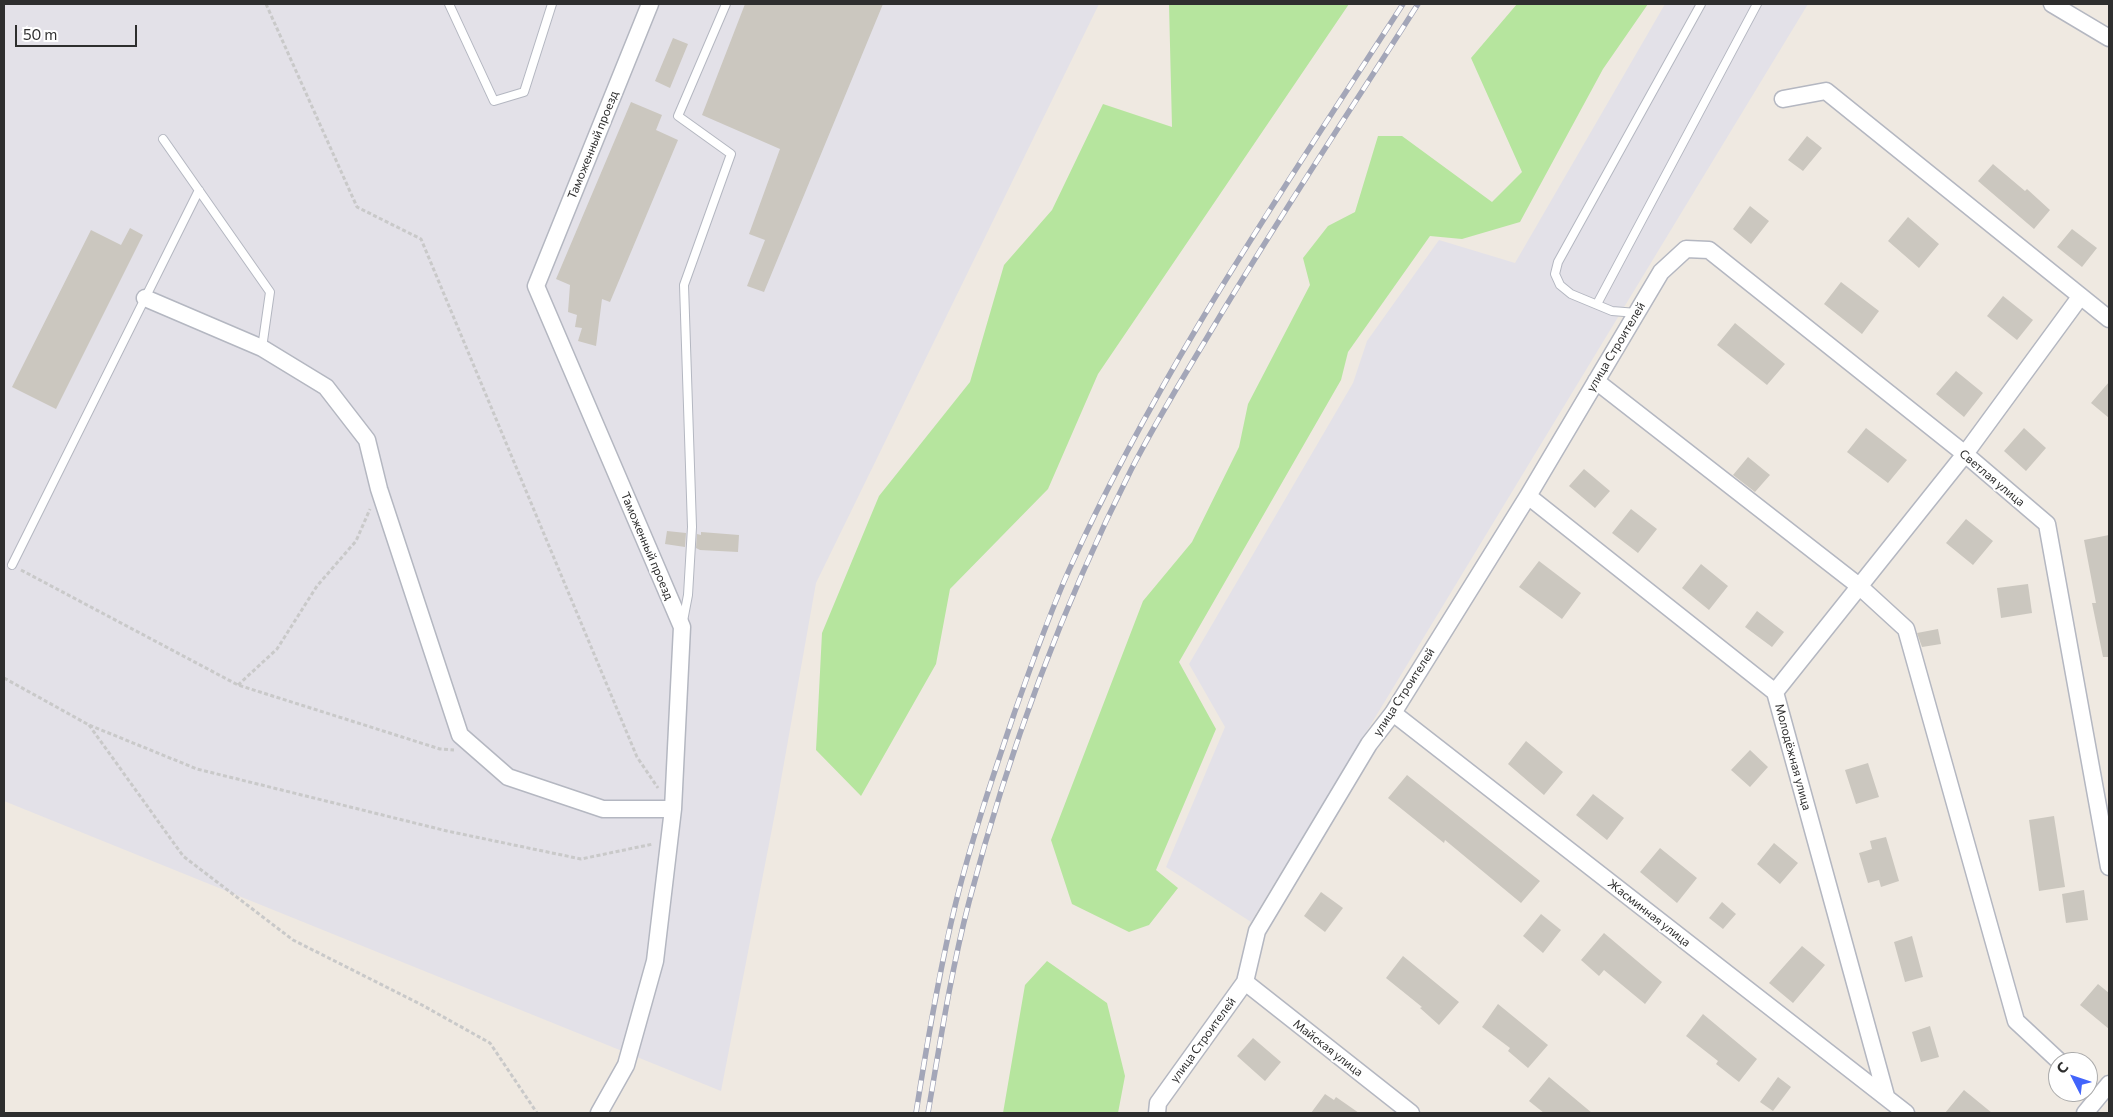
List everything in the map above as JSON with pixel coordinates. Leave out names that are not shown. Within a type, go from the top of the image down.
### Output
[{"type":"street","name":"Таможенный проезд","points":[[599,1113],[626,1064],[655,961],[673,809],[682,627],[536,286],[650,4]]},
{"type":"street","points":[[2052,4],[2109,38]]},
{"type":"street","points":[[1783,99],[1826,91],[2080,298],[2109,319]]},
{"type":"street","name":"Светлая улица","points":[[1661,272],[1686,249],[1709,250],[1965,454],[2047,524],[2109,867]]},
{"type":"street","name":"улица Строителей","points":[[1157,1113],[1158,1102],[1245,982],[1257,932],[1369,744],[1393,713],[1528,496],[1661,272]]},
{"type":"street","points":[[146,298],[262,348],[326,387],[367,440],[379,489],[460,735],[508,777],[603,809],[673,809]]},
{"type":"street","points":[[1775,692],[1965,454],[2080,298]]},
{"type":"street","points":[[1596,381],[1859,586],[1906,629],[2016,1021],[2049,1052]]},
{"type":"street","name":"Молодёжная улица","points":[[1528,496],[1775,692],[1886,1096]]},
{"type":"street","name":"Жасминная улица","points":[[1393,713],[1906,1113]]},
{"type":"street","name":"Майская улица","points":[[1245,982],[1411,1113]]},
{"type":"street","points":[[2085,1113],[2102,1090]]},
{"type":"lane","points":[[449,4],[494,100],[524,92],[552,4]]},
{"type":"lane","points":[[682,627],[688,595],[692,527],[684,285],[731,154],[678,116],[726,4]]},
{"type":"lane","points":[[1637,313],[1612,312],[1571,294],[1560,285],[1555,274],[1558,262],[1701,4]]},
{"type":"lane","points":[[1596,304],[1757,4]]},
{"type":"lane","points":[[163,139],[270,292],[262,348]]},
{"type":"lane","points":[[12,565],[199,190]]},
{"type":"path","points":[[266,4],[358,207],[421,239],[636,757],[673,809]]},
{"type":"path","points":[[238,685],[277,649],[317,586],[356,541],[379,489]]},
{"type":"path","points":[[12,565],[238,685],[440,750],[479,752]]},
{"type":"path","points":[[4,678],[89,725],[197,769],[447,831],[581,859],[668,840]]},
{"type":"path","points":[[89,725],[183,856],[293,940],[422,1005],[490,1044],[537,1113]]},
{"type":"shaded area","points":[[4,4],[1099,4],[816,583],[776,808],[721,1091],[4,801]]},
{"type":"shaded area","points":[[1665,4],[1808,4],[1251,922],[1166,867],[1225,727],[1189,664],[1353,383],[1367,341],[1439,240],[1515,263]]},
{"type":"green space","points":[[1169,4],[1349,4],[1098,374],[1048,489],[950,589],[936,664],[861,796],[816,750],[822,633],[879,496],[970,382],[1004,265],[1052,210],[1103,104],[1172,127]]},
{"type":"green space","points":[[1517,4],[1648,4],[1603,69],[1520,222],[1462,239],[1430,236],[1348,352],[1341,380],[1179,662],[1216,729],[1156,870],[1178,888],[1149,925],[1129,932],[1072,904],[1051,840],[1143,601],[1192,542],[1239,447],[1248,404],[1310,285],[1303,258],[1328,226],[1355,212],[1378,136],[1402,136],[1492,202],[1522,172],[1471,58]]},
{"type":"green space","points":[[1047,961],[1107,1003],[1125,1076],[1118,1113],[1003,1113],[1025,985]]},
{"type":"building","points":[[745,4],[883,4],[764,292],[747,286],[765,240],[749,234],[780,149],[702,115]]},
{"type":"building","points":[[673,38],[688,44],[670,88],[655,81]]},
{"type":"building","points":[[631,102],[662,115],[656,130],[678,140],[610,302],[602,299],[596,346],[578,341],[582,328],[575,327],[577,315],[568,312],[570,285],[556,279]]},
{"type":"building","points":[[1807,136],[1822,148],[1803,171],[1788,160]]},
{"type":"building","points":[[1993,164],[2025,191],[2027,189],[2050,210],[2034,229],[1978,181]]},
{"type":"building","points":[[1750,206],[1769,221],[1751,244],[1733,229]]},
{"type":"building","points":[[1908,217],[1939,244],[1919,268],[1888,241]]},
{"type":"building","points":[[130,228],[143,235],[56,409],[12,387],[91,230],[121,245]]},
{"type":"building","points":[[2072,229],[2097,248],[2082,267],[2057,247]]},
{"type":"building","points":[[1841,282],[1879,311],[1862,334],[1824,304]]},
{"type":"building","points":[[2003,296],[2033,320],[2017,340],[1987,316]]},
{"type":"building","points":[[1735,323],[1785,364],[1767,385],[1717,345]]},
{"type":"building","points":[[1956,371],[1983,393],[1964,417],[1936,394]]},
{"type":"building","points":[[2109,382],[2109,418],[2091,403]]},
{"type":"building","points":[[1866,428],[1907,460],[1888,483],[1847,452]]},
{"type":"building","points":[[2024,428],[2046,448],[2026,471],[2004,451]]},
{"type":"building","points":[[1748,457],[1770,475],[1755,492],[1733,475]]},
{"type":"building","points":[[1584,469],[1610,491],[1595,508],[1569,486]]},
{"type":"building","points":[[1631,509],[1657,529],[1638,553],[1612,533]]},
{"type":"building","points":[[1966,519],[1993,541],[1973,565],[1946,543]]},
{"type":"building","points":[[667,531],[686,533],[685,547],[665,544]]},
{"type":"building","points":[[701,532],[739,535],[738,552],[700,550],[696,548],[697,534],[701,535]]},
{"type":"building","points":[[2109,535],[2109,657],[2103,657],[2092,603],[2096,603],[2084,540]]},
{"type":"building","points":[[1539,561],[1581,593],[1562,619],[1519,587]]},
{"type":"building","points":[[1701,564],[1728,586],[1709,610],[1682,588]]},
{"type":"building","points":[[2028,584],[2032,613],[2001,618],[1997,588]]},
{"type":"building","points":[[1757,611],[1784,632],[1772,647],[1745,627]]},
{"type":"building","points":[[1938,629],[1941,644],[1922,647],[1917,633]]},
{"type":"building","points":[[1526,741],[1563,772],[1544,795],[1508,764]]},
{"type":"building","points":[[1750,750],[1768,767],[1750,787],[1731,770]]},
{"type":"building","points":[[1868,763],[1879,797],[1856,804],[1845,770]]},
{"type":"building","points":[[1407,775],[1540,881],[1521,903],[1445,840],[1444,843],[1388,798]]},
{"type":"building","points":[[1593,794],[1624,818],[1607,840],[1576,815]]},
{"type":"building","points":[[2054,816],[2065,887],[2039,891],[2029,820]]},
{"type":"building","points":[[1886,837],[1899,881],[1881,887],[1879,880],[1868,883],[1859,853],[1872,849],[1870,841]]},
{"type":"building","points":[[1774,843],[1798,863],[1780,884],[1757,864]]},
{"type":"building","points":[[1660,848],[1697,878],[1677,903],[1640,872]]},
{"type":"building","points":[[2084,890],[2088,920],[2066,923],[2062,894]]},
{"type":"building","points":[[1321,892],[1343,908],[1325,932],[1304,916]]},
{"type":"building","points":[[1722,902],[1736,914],[1723,929],[1709,918]]},
{"type":"building","points":[[1541,914],[1561,930],[1543,953],[1523,936]]},
{"type":"building","points":[[1604,933],[1662,982],[1645,1004],[1604,970],[1599,976],[1581,960]]},
{"type":"building","points":[[1912,936],[1923,977],[1905,982],[1894,942]]},
{"type":"building","points":[[1802,946],[1825,965],[1793,1003],[1769,983]]},
{"type":"building","points":[[1403,956],[1459,1002],[1439,1025],[1420,1008],[1422,1007],[1386,978]]},
{"type":"building","points":[[2098,984],[2109,993],[2109,1029],[2080,1005]]},
{"type":"building","points":[[1498,1004],[1548,1045],[1528,1068],[1508,1051],[1510,1048],[1482,1027]]},
{"type":"building","points":[[1703,1014],[1757,1059],[1739,1082],[1716,1064],[1718,1061],[1686,1036]]},
{"type":"building","points":[[1930,1026],[1939,1057],[1921,1062],[1912,1032]]},
{"type":"building","points":[[1253,1038],[1281,1062],[1265,1081],[1237,1056]]},
{"type":"building","points":[[1549,1077],[1592,1113],[1544,1113],[1529,1101]]},
{"type":"building","points":[[1778,1077],[1791,1087],[1773,1111],[1760,1102]]},
{"type":"building","points":[[1964,1090],[1992,1113],[1945,1113]]},
{"type":"building","points":[[1325,1094],[1334,1100],[1336,1097],[1359,1113],[1311,1113]]},
{"type":"railway","points":[[916,1113],[944,954],[969,854],[1014,714],[1069,570],[1104,496],[1142,423],[1183,352],[1269,211],[1403,4]]},
{"type":"railway","points":[[928,1113],[957,954],[984,846],[1019,736],[1082,574],[1131,470],[1171,397],[1264,245],[1418,4]]}]
